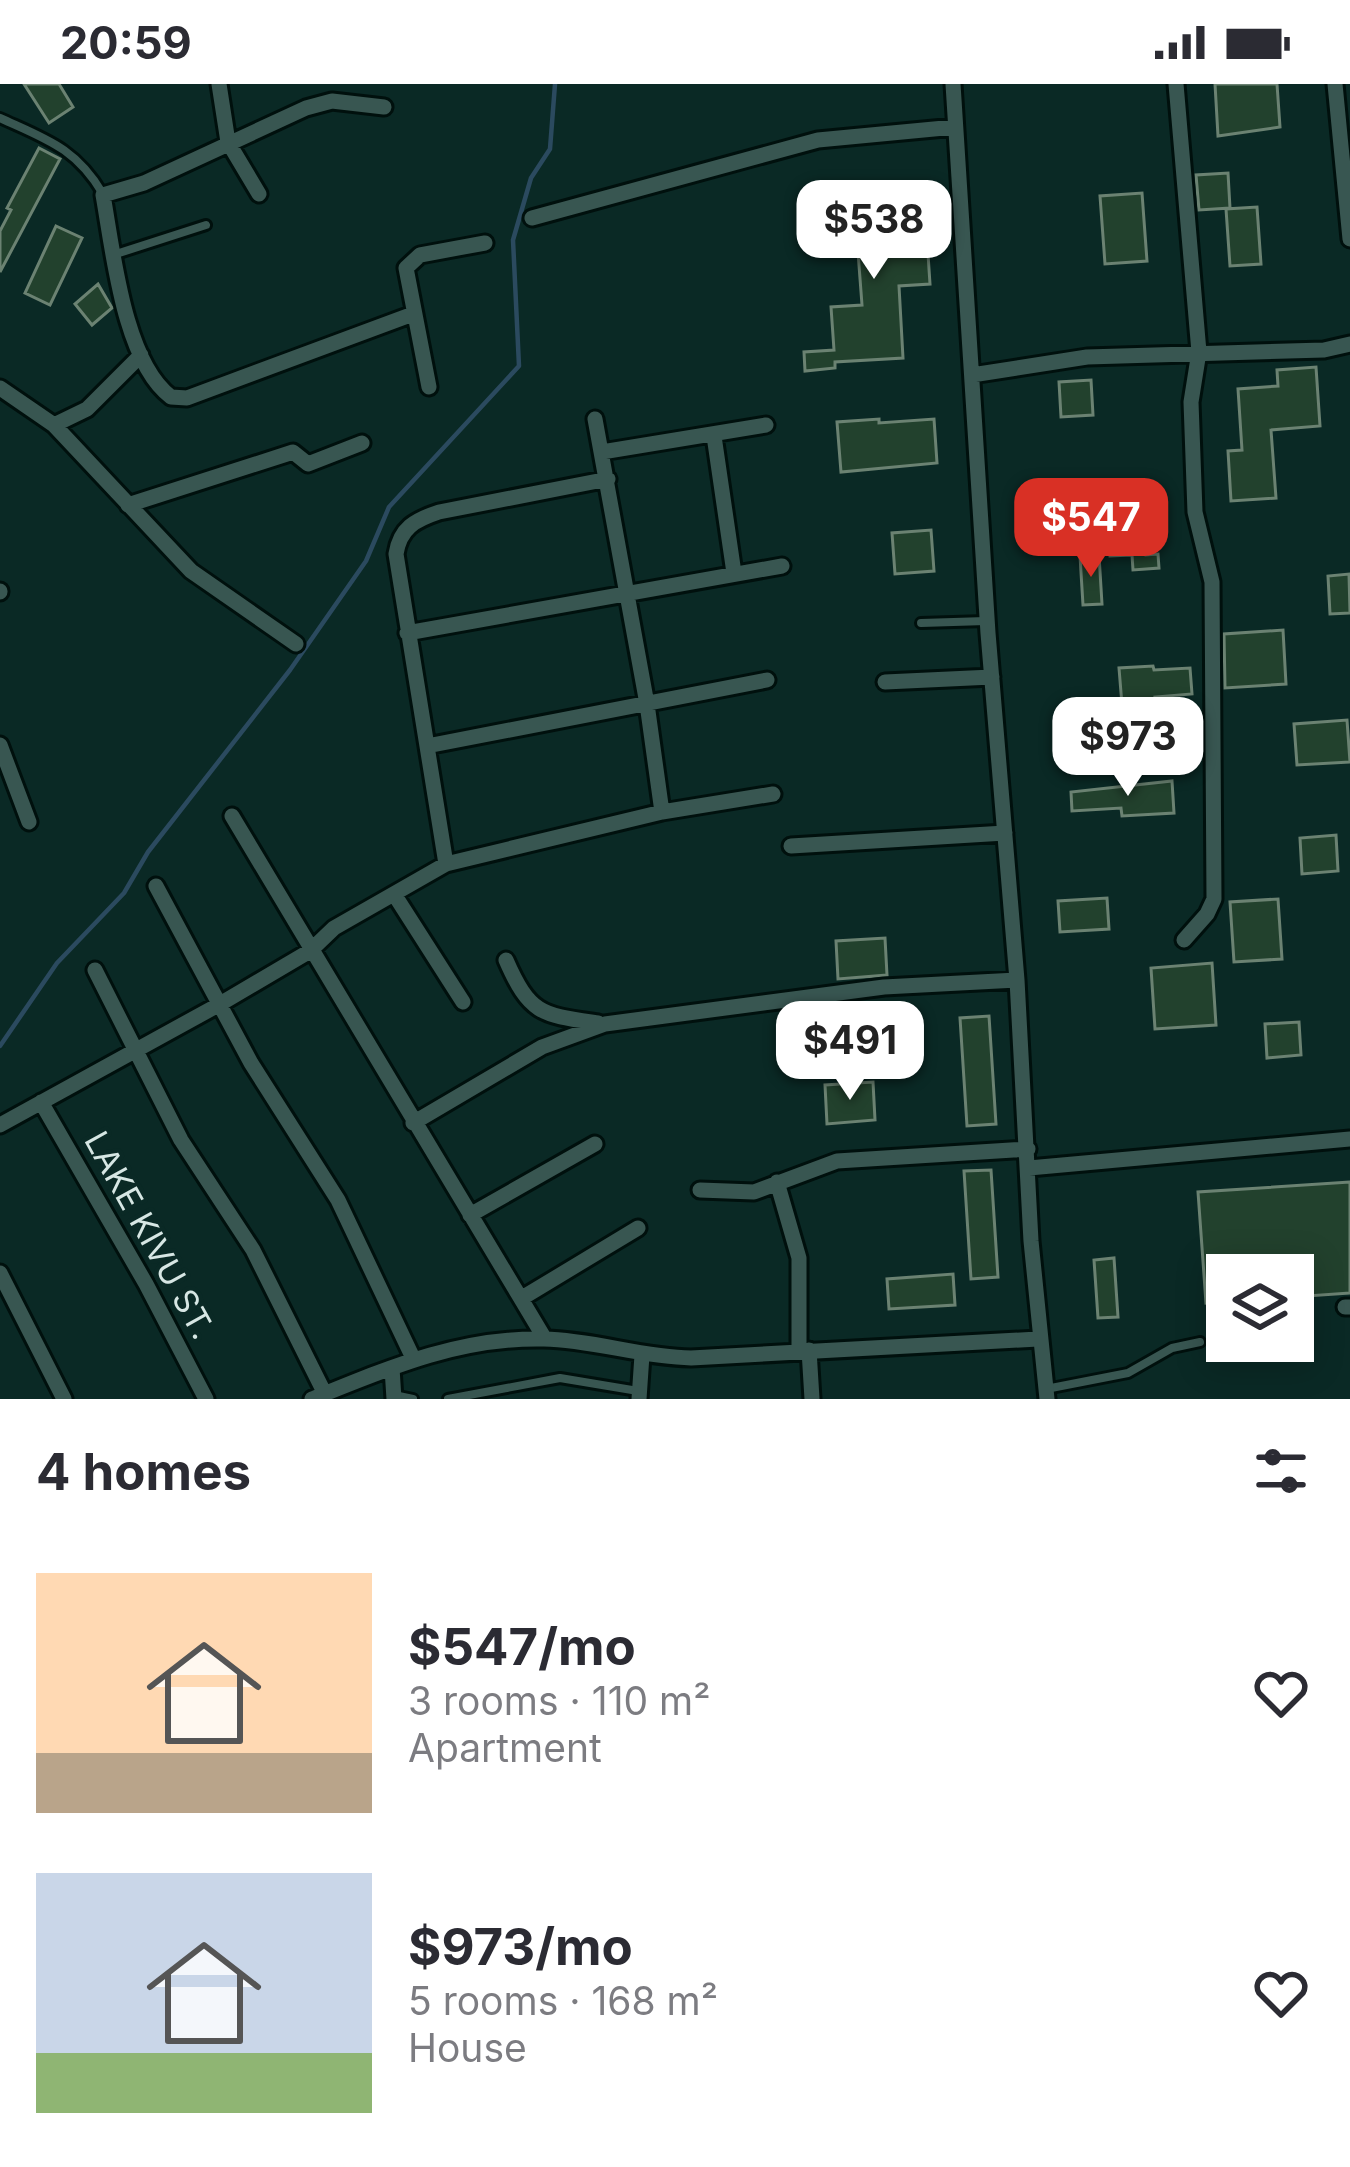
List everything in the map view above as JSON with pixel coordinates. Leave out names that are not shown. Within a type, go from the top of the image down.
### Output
[{"type":"street","points":[[219,84],[228,142],[259,194]]},
{"type":"street","points":[[952,84],[1038,1339],[1046,1394]]},
{"type":"street","points":[[1176,84],[1198,352],[1191,402],[1195,512],[1212,582],[1216,884],[1212,906],[1184,940]]},
{"type":"street","points":[[1335,84],[1350,238]]},
{"type":"street","points":[[384,107],[332,101],[307,108],[144,183],[103,195],[141,355],[165,393],[187,398],[413,314]]},
{"type":"street","points":[[532,218],[818,140],[956,127]]},
{"type":"street","points":[[429,387],[406,268],[420,255],[485,243]]},
{"type":"street","points":[[972,375],[1087,357],[1324,350],[1350,344]]},
{"type":"street","points":[[54,425],[87,409],[141,355]]},
{"type":"street","points":[[0,388],[54,425],[191,571],[296,644]]},
{"type":"street","points":[[595,418],[662,812]]},
{"type":"street","points":[[602,452],[766,425]]},
{"type":"street","points":[[714,436],[734,573]]},
{"type":"street","points":[[128,505],[293,452],[308,464],[362,443]]},
{"type":"street","points":[[446,864],[396,554],[402,534],[415,521],[439,512],[608,479]]},
{"type":"street","points":[[407,633],[782,566]]},
{"type":"street","points":[[885,682],[992,677]]},
{"type":"street","points":[[427,746],[767,680]]},
{"type":"street","points":[[1,752],[29,822]]},
{"type":"street","points":[[0,1125],[220,1004],[310,951],[334,928],[446,864],[662,812],[773,794]]},
{"type":"street","points":[[232,816],[545,1339]]},
{"type":"street","points":[[791,846],[1005,833]]},
{"type":"street","points":[[156,886],[251,1063],[338,1200],[413,1358]]},
{"type":"street","points":[[394,894],[463,1002]]},
{"type":"street","points":[[506,960],[532,1007],[548,1016],[605,1024]]},
{"type":"street","points":[[94,970],[181,1140],[253,1250],[319,1396],[413,1358],[493,1340],[545,1339],[691,1358],[1038,1339]]},
{"type":"street","points":[[413,1123],[542,1047],[605,1024],[884,987],[1017,980]]},
{"type":"street","name":"LAKE KIVU ST.","points":[[41,1102],[206,1399]]},
{"type":"street","points":[[1029,1168],[1350,1139]]},
{"type":"street","points":[[470,1215],[595,1144]]},
{"type":"street","points":[[700,1190],[754,1192],[837,1161],[1028,1150]]},
{"type":"street","points":[[777,1182],[799,1258],[812,1399]]},
{"type":"street","points":[[523,1298],[638,1228]]},
{"type":"street","points":[[0,1273],[64,1399]]},
{"type":"street","points":[[639,1395],[642,1355]]},
{"type":"street","points":[[392,1368],[394,1397]]},
{"type":"lane","points":[[0,118],[68,150],[89,170],[103,195]]},
{"type":"lane","points":[[114,255],[206,225]]},
{"type":"lane","points":[[921,622],[988,621]]},
{"type":"lane","points":[[1046,1394],[1128,1373],[1172,1348],[1200,1342]]},
{"type":"lane","points":[[448,1399],[560,1378],[639,1395]]},
{"type":"lane","points":[[394,1397],[413,1399]]},
{"type":"building","points":[[24,84],[59,84],[73,107],[49,123]]},
{"type":"building","points":[[1215,84],[1277,84],[1280,127],[1218,136]]},
{"type":"building","points":[[39,148],[60,159],[0,272],[0,231],[11,210],[7,208]]},
{"type":"building","points":[[1228,173],[1230,208],[1199,210],[1196,175]]},
{"type":"building","points":[[1142,193],[1147,261],[1105,264],[1100,196]]},
{"type":"building","points":[[1257,207],[1261,264],[1230,266],[1226,209]]},
{"type":"building","points":[[925,209],[930,284],[899,286],[903,358],[835,362],[835,368],[805,371],[804,352],[834,350],[831,307],[862,305],[858,252],[820,255],[818,221],[846,220],[846,212]]},
{"type":"building","points":[[56,226],[82,238],[50,305],[25,293]]},
{"type":"building","points":[[98,284],[112,308],[92,325],[75,304]]},
{"type":"building","points":[[1316,367],[1320,426],[1271,430],[1276,498],[1231,501],[1228,451],[1242,450],[1238,389],[1278,386],[1277,370]]},
{"type":"building","points":[[1091,380],[1093,415],[1061,417],[1059,382]]},
{"type":"building","points":[[879,419],[879,423],[934,419],[937,463],[841,472],[837,422]]},
{"type":"building","points":[[1142,503],[1146,555],[1158,554],[1159,568],[1133,570],[1132,555],[1110,556],[1106,505]]},
{"type":"building","points":[[931,530],[934,571],[895,574],[892,533]]},
{"type":"building","points":[[1099,555],[1102,604],[1083,605],[1080,556]]},
{"type":"building","points":[[1349,574],[1350,613],[1330,614],[1328,576]]},
{"type":"building","points":[[1283,630],[1286,684],[1225,688],[1224,634]]},
{"type":"building","points":[[1153,666],[1154,670],[1190,668],[1192,694],[1122,705],[1119,668]]},
{"type":"building","points":[[1347,720],[1350,762],[1297,765],[1294,724]]},
{"type":"building","points":[[1172,781],[1174,813],[1122,816],[1121,808],[1072,811],[1071,792]]},
{"type":"building","points":[[1336,835],[1338,871],[1302,874],[1300,838]]},
{"type":"building","points":[[1107,898],[1109,929],[1060,932],[1058,901]]},
{"type":"building","points":[[1278,899],[1282,959],[1234,962],[1230,902]]},
{"type":"building","points":[[885,938],[887,975],[838,979],[836,941]]},
{"type":"building","points":[[1212,963],[1216,1025],[1155,1029],[1151,968]]},
{"type":"building","points":[[989,1016],[996,1124],[967,1126],[960,1018]]},
{"type":"building","points":[[1299,1022],[1301,1055],[1267,1058],[1265,1024]]},
{"type":"building","points":[[873,1082],[875,1120],[827,1124],[825,1085]]},
{"type":"building","points":[[991,1170],[998,1277],[971,1279],[964,1171]]},
{"type":"building","points":[[1350,1182],[1350,1293],[1314,1296],[1314,1254],[1206,1254],[1206,1303],[1198,1192]]},
{"type":"building","points":[[1114,1258],[1118,1317],[1098,1318],[1094,1260]]},
{"type":"building","points":[[953,1274],[955,1305],[889,1309],[887,1279]]},
{"type":"waterway","points":[[0,1046],[57,963],[124,893],[148,852],[290,670],[366,561],[389,507],[519,366],[513,240],[531,178],[550,149],[555,84]]}]
